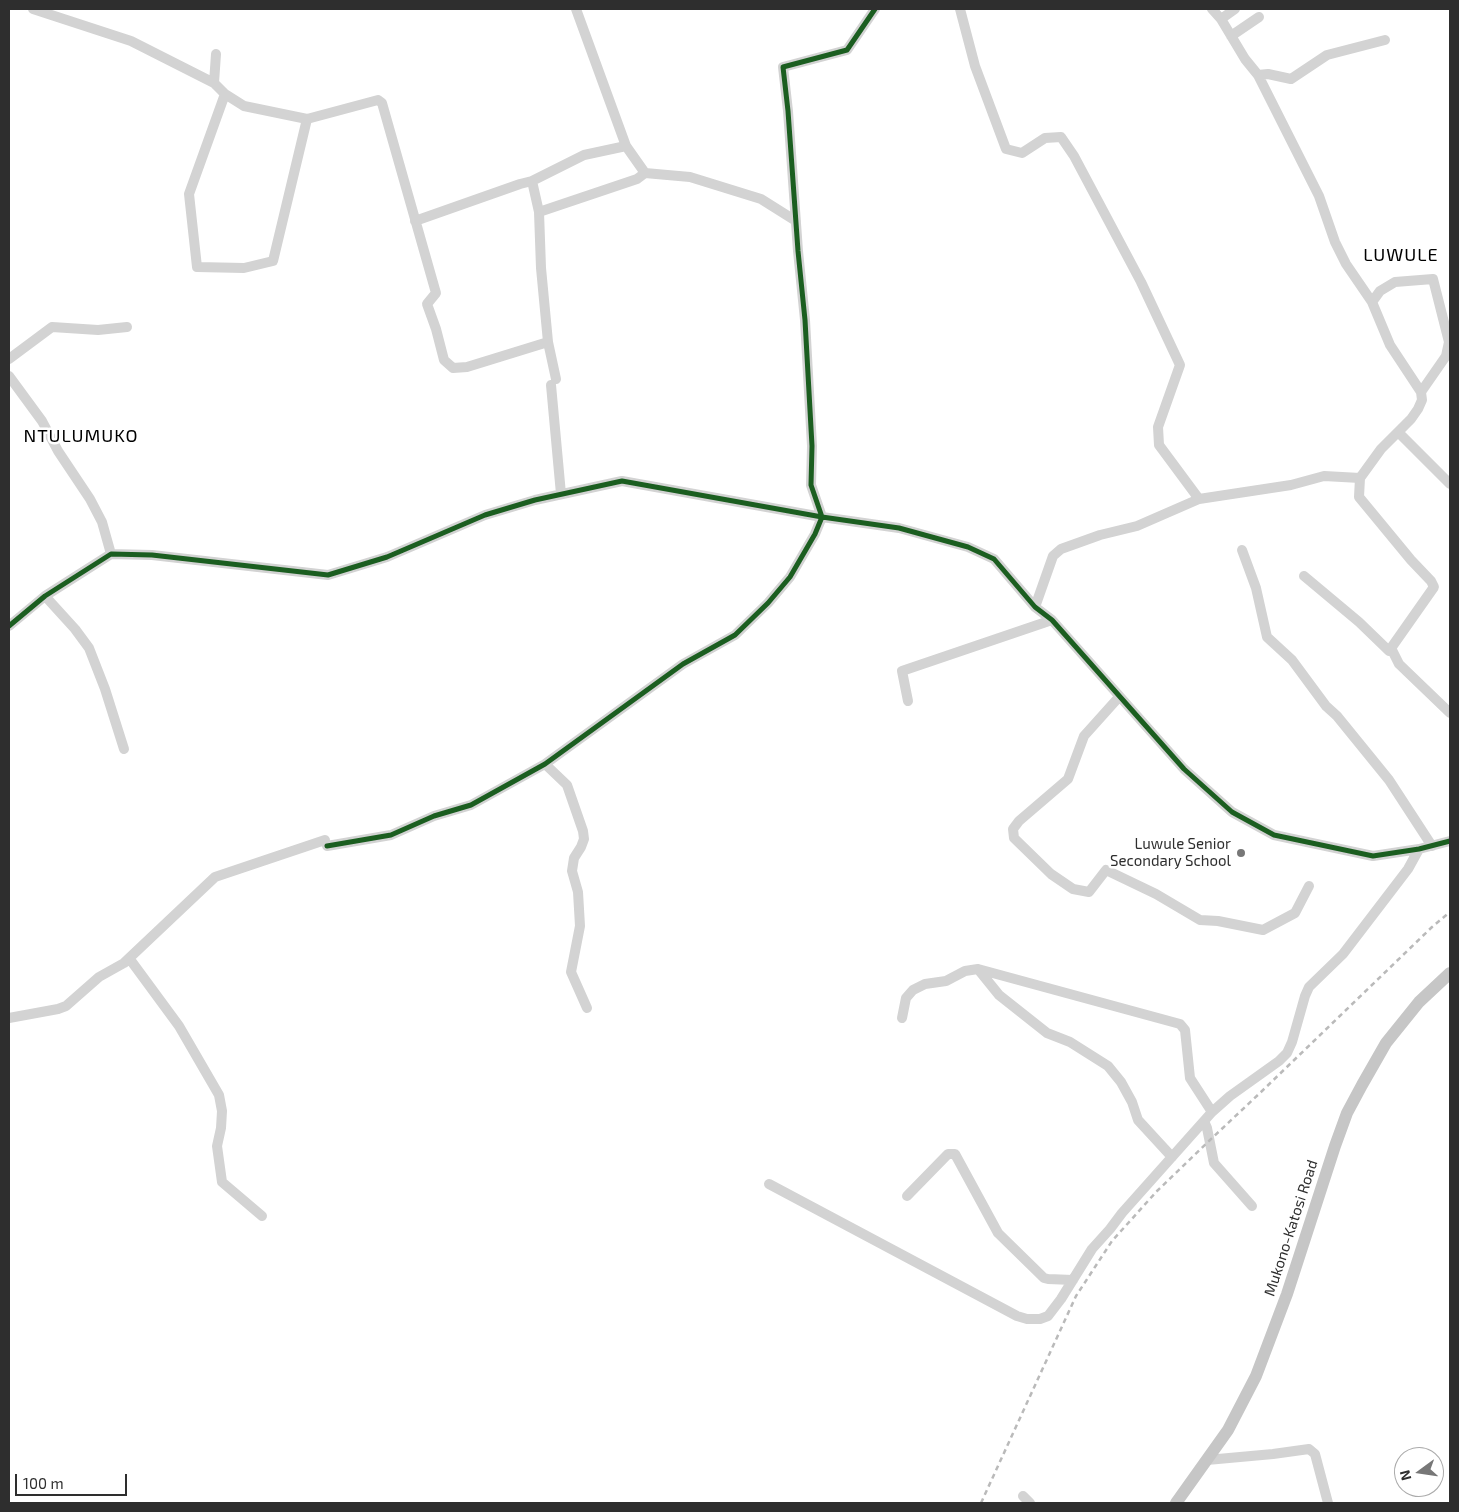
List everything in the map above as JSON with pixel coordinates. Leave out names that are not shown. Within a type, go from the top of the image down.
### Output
[{"type":"main road","name":"Mukono-Katosi Road","points":[[1176,1503],[1228,1430],[1256,1376],[1287,1294],[1314,1207],[1347,1113],[1386,1044],[1419,1002],[1450,973]]},
{"type":"street","points":[[33,9],[131,41],[214,83],[225,94],[244,106],[307,119],[378,100],[382,103],[436,293],[427,304],[444,360],[453,368],[467,366],[548,342]]},
{"type":"street","points":[[576,9],[626,146],[645,173]]},
{"type":"street","points":[[9,1018],[58,1010],[66,1006],[99,978],[129,958],[215,876],[326,843],[391,835],[434,816],[471,805],[545,764],[683,664],[735,636],[790,578],[815,534],[822,517],[812,486],[808,369],[783,66],[847,50],[875,9]]},
{"type":"street","points":[[960,9],[975,66],[1006,149],[1022,154],[1045,138],[1061,137],[1074,156],[1141,282],[1180,365],[1158,427],[1159,445],[1199,499]]},
{"type":"street","points":[[1212,9],[1222,19],[1245,59],[1258,75],[1320,196],[1335,242],[1346,264],[1372,302],[1390,345],[1421,392],[1422,400],[1411,419],[1381,449],[1360,478],[1359,497],[1411,560],[1432,581],[1434,587],[1388,651]]},
{"type":"street","points":[[1222,19],[1235,9]]},
{"type":"street","points":[[1231,36],[1259,17]]},
{"type":"street","points":[[1258,75],[1268,74],[1291,79],[1327,55],[1385,40]]},
{"type":"street","points":[[214,83],[216,54]]},
{"type":"street","points":[[225,94],[190,194],[196,267],[244,268],[273,261],[307,119]]},
{"type":"street","points":[[415,221],[532,181],[584,155],[626,146]]},
{"type":"street","points":[[540,212],[637,179],[645,173],[690,177],[761,199],[796,221]]},
{"type":"street","points":[[532,181],[540,212],[541,268],[553,382],[561,494]]},
{"type":"street","points":[[1372,302],[1380,291],[1395,282],[1433,279],[1449,342],[1446,356],[1421,392]]},
{"type":"street","points":[[9,359],[52,327],[98,330],[127,327]]},
{"type":"street","points":[[9,376],[42,420],[58,451],[90,499],[102,522],[111,554]]},
{"type":"street","points":[[1398,432],[1450,484]]},
{"type":"street","points":[[1035,607],[1053,556],[1060,549],[1100,535],[1137,526],[1199,499],[1291,485],[1324,476],[1360,478]]},
{"type":"street","points":[[9,626],[44,596],[111,554],[152,555],[328,575],[387,557],[484,515],[561,494],[622,481],[822,517],[899,528],[968,547],[994,559],[1035,607],[1052,620],[1184,769],[1232,812],[1274,835],[1373,856],[1419,849],[1450,841]]},
{"type":"street","points":[[1242,550],[1256,588],[1267,637],[1292,660],[1326,706],[1337,716],[1389,780],[1432,846]]},
{"type":"street","points":[[1304,576],[1359,622],[1388,651]]},
{"type":"street","points":[[44,596],[75,629],[89,648],[105,689],[124,749]]},
{"type":"street","points":[[908,701],[902,671],[1052,620]]},
{"type":"street","points":[[1388,651],[1391,648],[1399,664],[1450,713]]},
{"type":"street","points":[[1119,697],[1084,736],[1068,779],[1013,829],[1014,838],[1020,844],[1051,874],[1073,889],[1089,892],[1106,870],[1156,894],[1200,920],[1218,921],[1263,930],[1295,913],[1309,886]]},
{"type":"street","points":[[545,764],[567,785],[583,831],[584,839],[574,858],[572,871],[578,892],[580,926],[571,972],[587,1008]]},
{"type":"street","points":[[768,1184],[1017,1316],[1040,1319],[1048,1316],[1092,1249],[1172,1156],[1212,1112],[1287,1053],[1305,996],[1310,987],[1343,954],[1408,869],[1419,849]]},
{"type":"street","points":[[129,958],[179,1026],[219,1095],[222,1111],[217,1146],[222,1182],[262,1216]]},
{"type":"street","points":[[902,1018],[906,998],[913,990],[925,984],[946,981],[965,971],[978,968],[1180,1024],[1185,1030],[1190,1078],[1212,1112]]},
{"type":"street","points":[[978,968],[999,995],[1047,1033],[1070,1042],[1108,1066],[1122,1082],[1138,1120],[1172,1156]]},
{"type":"street","points":[[1204,1121],[1214,1164],[1252,1206]]},
{"type":"street","points":[[907,1196],[948,1154],[954,1154],[998,1233],[1044,1278],[1073,1280]]},
{"type":"street","points":[[1207,1460],[1309,1449],[1315,1454],[1328,1503]]},
{"type":"railway","points":[[981,1503],[1076,1296],[1112,1241],[1157,1191],[1432,927],[1450,912]]},
{"type":"cycle path","points":[[327,846],[391,835],[434,816],[471,805],[545,764],[683,664],[735,635],[768,603],[790,577],[815,534],[822,517],[811,485],[812,446],[805,320],[783,67],[847,50],[875,9]]},
{"type":"cycle path","points":[[9,626],[45,596],[111,554],[152,555],[328,575],[387,557],[485,515],[535,500],[622,481],[822,517],[899,528],[968,547],[994,559],[1035,607],[1052,620],[1184,769],[1232,812],[1274,835],[1373,856],[1419,849],[1450,841]]},
{"type":"place","name":"Luwule Senior Secondary School","points":[[1241,853]]},
{"type":"district","name":"LUWULE","points":[[1401,255]]},
{"type":"district","name":"NTULUMUKO","points":[[81,436]]}]
